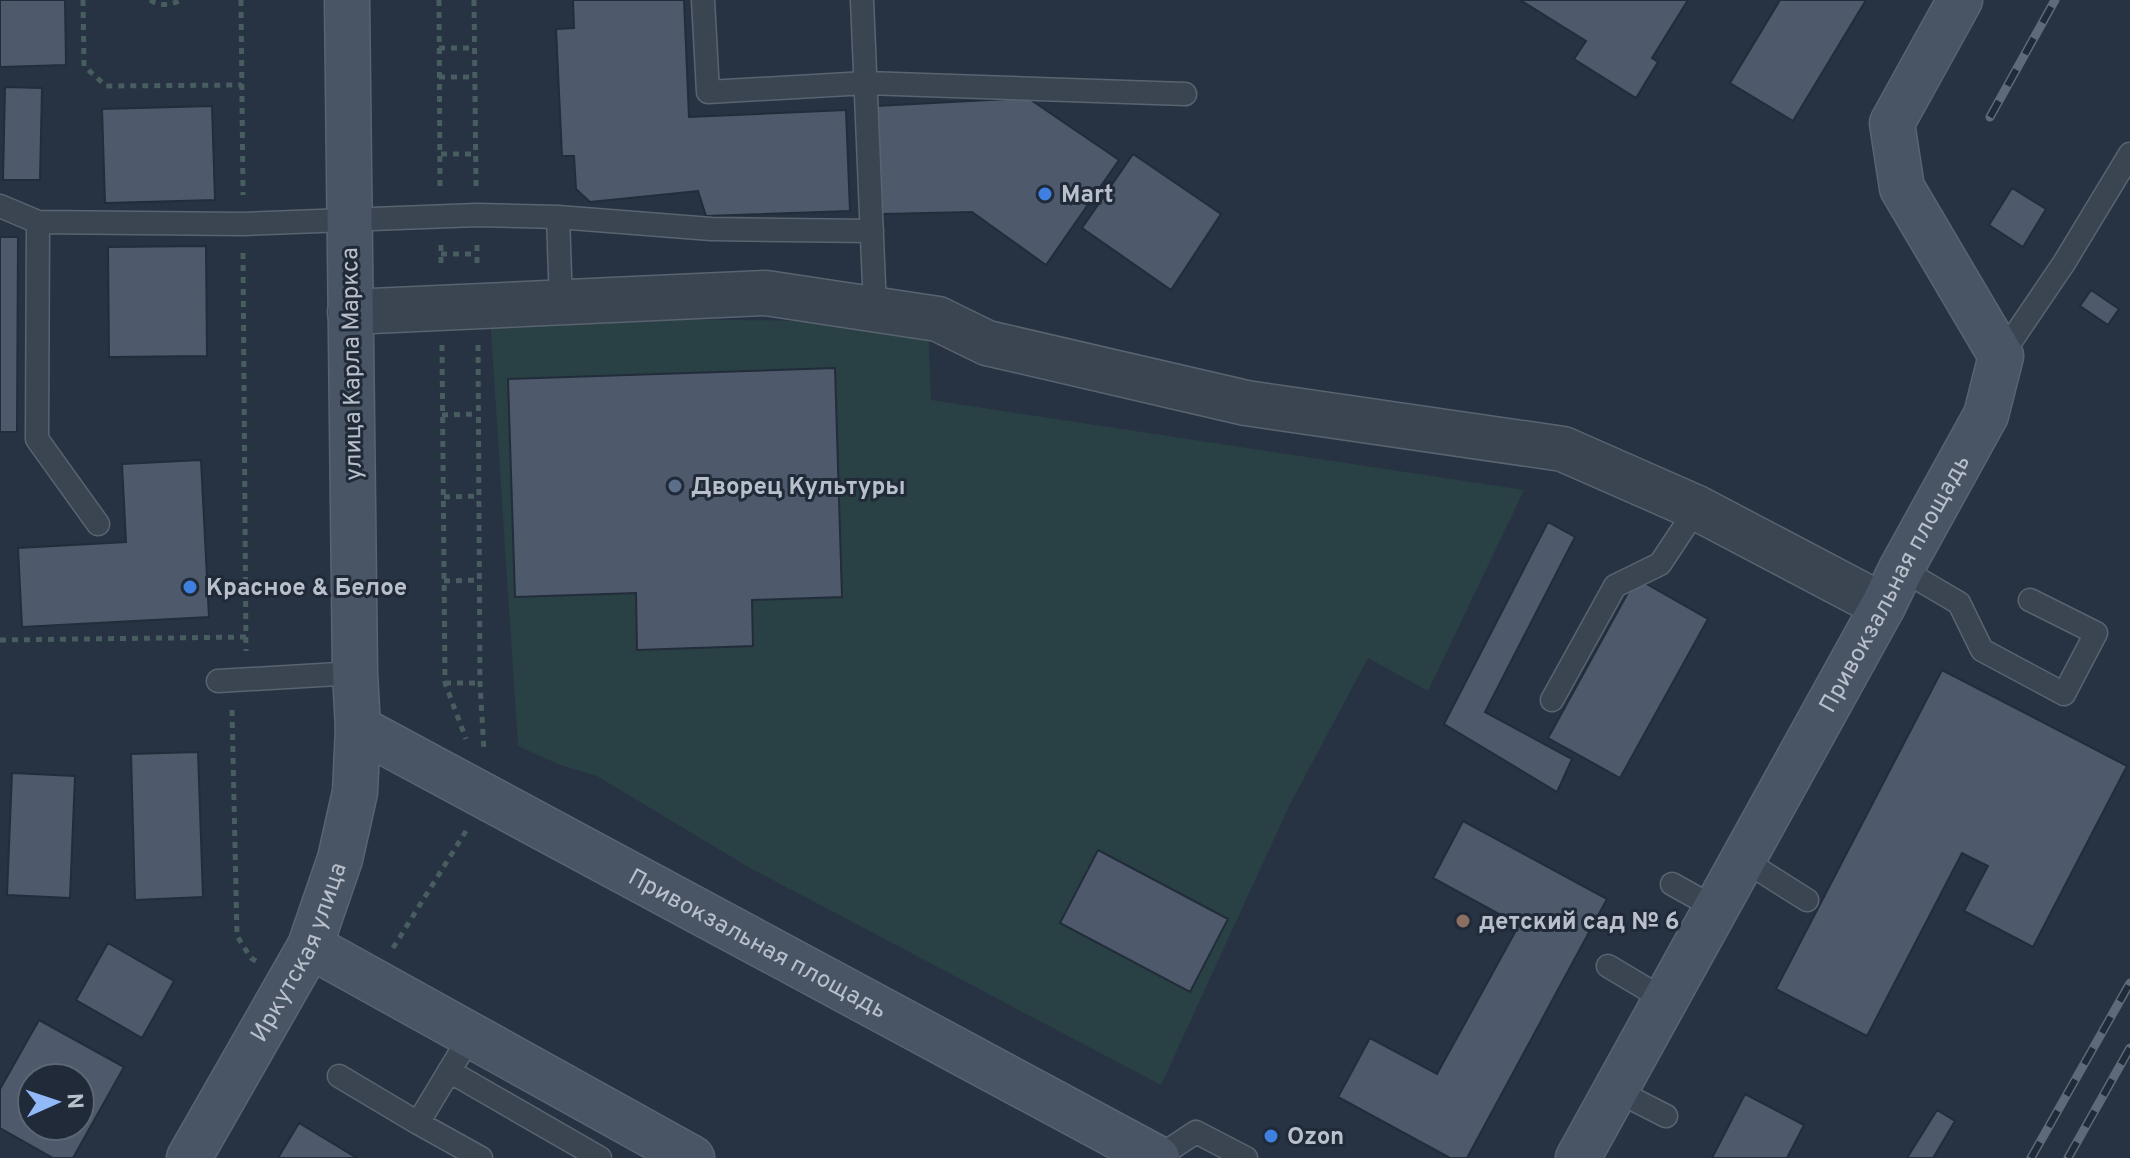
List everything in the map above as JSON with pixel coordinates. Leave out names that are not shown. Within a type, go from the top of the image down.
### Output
[{"type":"street","name":"улица Карла Маркса","points":[[347,0],[358,728]]},
{"type":"street","points":[[1960,0],[1892,123],[1902,188],[2001,356]]},
{"type":"street","points":[[350,312],[766,293],[938,319],[987,343],[1246,403],[1563,449],[1892,588]]},
{"type":"street","name":"Привокзальная площадь","points":[[1578,1158],[1986,415],[2001,356]]},
{"type":"street","name":"Привокзальная площадь","points":[[358,728],[1157,1158]]},
{"type":"street","name":"Иркутская улица","points":[[189,1158],[310,946],[340,859],[355,792],[358,728]]},
{"type":"street","points":[[310,946],[460,1053],[692,1158]]},
{"type":"lane","points":[[703,0],[708,92],[866,83],[1185,94]]},
{"type":"lane","points":[[862,0],[875,309]]},
{"type":"lane","points":[[2001,356],[2064,263],[2130,154]]},
{"type":"lane","points":[[0,206],[38,222],[243,224],[499,215],[711,229],[872,231]]},
{"type":"lane","points":[[558,217],[561,303]]},
{"type":"lane","points":[[38,222],[37,439],[98,524]]},
{"type":"lane","points":[[1552,700],[1615,586],[1660,564],[1697,508]]},
{"type":"lane","points":[[1892,588],[1959,603],[1982,650],[2064,694],[2096,633],[2030,600]]},
{"type":"lane","points":[[218,681],[355,673]]},
{"type":"lane","points":[[1742,859],[1807,900]]},
{"type":"lane","points":[[1672,884],[1715,908]]},
{"type":"lane","points":[[1608,966],[1665,1000]]},
{"type":"lane","points":[[418,1123],[460,1053],[600,1158]]},
{"type":"lane","points":[[339,1076],[481,1158]]},
{"type":"lane","points":[[1615,1090],[1666,1116]]},
{"type":"lane","points":[[1157,1158],[1196,1132],[1246,1158]]},
{"type":"path","points":[[83,0],[84,66],[106,86],[242,85]]},
{"type":"path","points":[[150,0],[156,4],[171,5],[181,0]]},
{"type":"path","points":[[241,0],[247,680]]},
{"type":"path","points":[[439,48],[475,48]]},
{"type":"path","points":[[439,77],[475,77]]},
{"type":"path","points":[[440,154],[475,154]]},
{"type":"path","points":[[441,254],[476,254]]},
{"type":"path","points":[[442,415],[478,414]]},
{"type":"path","points":[[444,497],[479,496]]},
{"type":"path","points":[[444,581],[479,580]]},
{"type":"path","points":[[0,640],[246,637]]},
{"type":"path","points":[[445,683],[480,683],[487,797]]},
{"type":"green space","points":[[490,316],[928,323],[931,400],[1524,490],[1428,691],[1368,658],[1289,806],[1161,1085],[750,868],[597,776],[560,765],[518,746]]},
{"type":"building","points":[[0,0],[65,0],[66,65],[0,67]]},
{"type":"building","points":[[573,0],[684,0],[689,117],[846,110],[850,211],[706,216],[698,191],[590,202],[576,189],[574,156],[562,156],[556,29],[574,28]]},
{"type":"building","points":[[1520,0],[1688,0],[1652,58],[1658,62],[1636,98],[1574,59],[1586,41]]},
{"type":"building","points":[[1780,0],[1866,0],[1793,121],[1730,83]]},
{"type":"building","points":[[5,87],[42,88],[40,180],[3,180]]},
{"type":"building","points":[[1028,98],[1119,160],[1046,265],[972,212],[882,214],[876,106]]},
{"type":"building","points":[[212,106],[215,200],[105,203],[102,109]]},
{"type":"building","points":[[1133,154],[1221,214],[1171,290],[1082,228]]},
{"type":"building","points":[[2012,188],[2046,209],[2023,247],[1989,225]]},
{"type":"building","points":[[0,237],[18,237],[17,432],[0,432]]},
{"type":"building","points":[[206,246],[207,356],[109,357],[108,247]]},
{"type":"building","points":[[2091,290],[2119,309],[2108,325],[2080,306]]},
{"type":"building","name":"Дворец Культуры","points":[[835,368],[842,597],[752,600],[753,646],[637,650],[636,593],[515,597],[508,379]]},
{"type":"building","points":[[201,460],[209,617],[22,627],[18,548],[126,542],[122,464]]},
{"type":"building","points":[[1548,522],[1575,537],[1485,712],[1572,759],[1557,792],[1444,724]]},
{"type":"building","points":[[1636,578],[1708,619],[1620,778],[1548,738]]},
{"type":"building","points":[[1942,670],[2127,766],[2033,947],[1964,911],[1988,866],[1962,853],[1867,1036],[1776,989]]},
{"type":"building","points":[[198,752],[203,897],[135,900],[131,754]]},
{"type":"building","points":[[12,773],[75,776],[70,898],[7,895]]},
{"type":"building","points":[[1463,821],[1607,899],[1467,1158],[1450,1158],[1338,1097],[1370,1038],[1437,1074],[1519,925],[1433,878]]},
{"type":"building","points":[[1098,850],[1228,919],[1190,992],[1060,923]]},
{"type":"building","points":[[108,943],[174,981],[142,1038],[76,1000]]},
{"type":"building","points":[[39,1020],[124,1067],[96,1117],[96,1062],[16,1062],[16,1137],[0,1128],[0,1089]]},
{"type":"building","points":[[1745,1094],[1804,1125],[1787,1158],[1712,1158]]},
{"type":"building","points":[[1937,1110],[1955,1121],[1933,1158],[1907,1158]]},
{"type":"building","points":[[299,1123],[357,1158],[278,1158]]},
{"type":"building","points":[[25,1142],[82,1142],[73,1158],[53,1158]]},
{"type":"railway","points":[[1990,117],[2055,0]]},
{"type":"railway","points":[[2031,1158],[2130,983]]},
{"type":"railway","points":[[2068,1158],[2130,1048]]},
{"type":"place","name":"Mart","points":[[1045,194]]},
{"type":"place","name":"Дворец Культуры","points":[[675,486]]},
{"type":"place","name":"Красное & Белое","points":[[190,587]]},
{"type":"place","name":"детский сад № 6","points":[[1463,921]]},
{"type":"place","name":"Ozon","points":[[1271,1136]]}]
